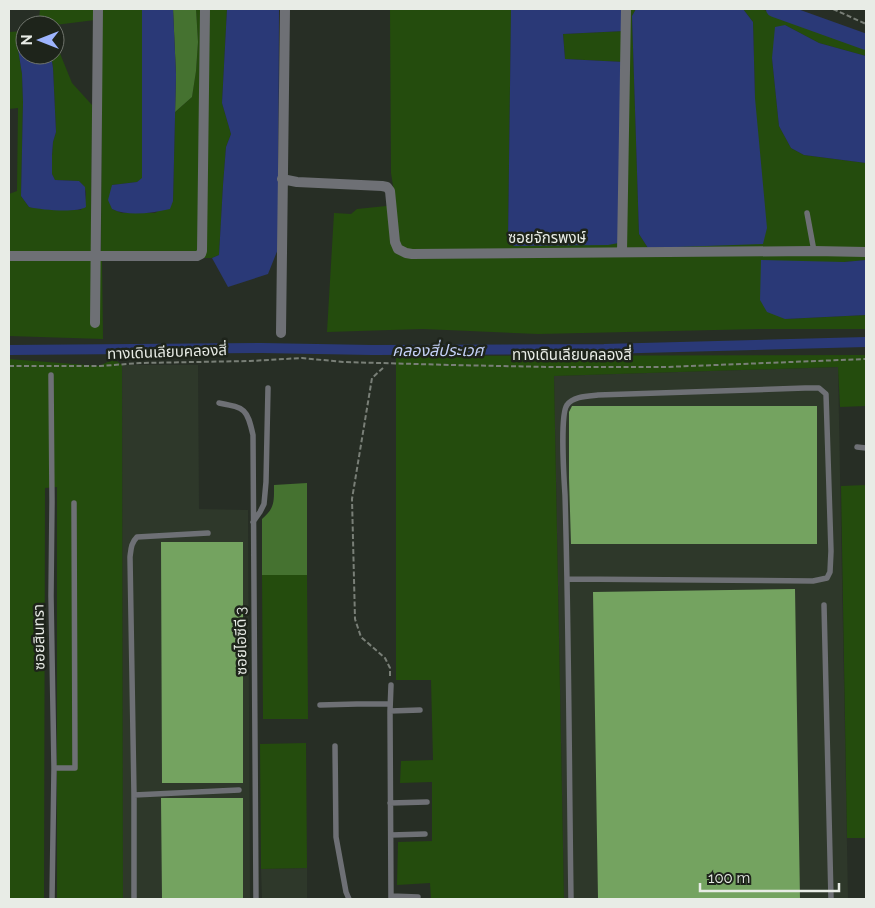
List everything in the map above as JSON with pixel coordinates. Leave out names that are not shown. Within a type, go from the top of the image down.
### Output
[{"type":"street","points":[[95,323],[98,9]]},
{"type":"street","points":[[9,256],[198,256],[201,254],[205,9]]},
{"type":"street","points":[[281,333],[285,9]]},
{"type":"street","points":[[622,252],[626,9]]},
{"type":"street","name":"ซอยจักรพงษ์","points":[[282,179],[296,182],[387,187],[390,191],[395,242],[398,249],[412,254],[866,252]]},
{"type":"lane","points":[[807,213],[814,251]]},
{"type":"lane","name":"ซอยสินทรา","points":[[50,375],[54,768],[52,899]]},
{"type":"lane","points":[[253,522],[264,504],[268,388]]},
{"type":"lane","points":[[567,579],[813,580],[827,578],[830,572],[831,551],[826,394],[819,388],[805,388],[598,395],[574,399],[566,405],[564,414],[564,451],[571,899]]},
{"type":"lane","name":"ซอยไอซีดี 3","points":[[219,404],[239,407],[245,412],[249,417],[253,435],[256,899]]},
{"type":"lane","points":[[857,447],[866,448]]},
{"type":"lane","points":[[54,768],[75,768],[74,504]]},
{"type":"lane","points":[[134,899],[131,547],[137,537],[208,533]]},
{"type":"lane","points":[[824,605],[831,899]]},
{"type":"lane","points":[[391,685],[391,898],[418,898]]},
{"type":"lane","points":[[320,705],[357,704],[420,710]]},
{"type":"lane","points":[[335,746],[336,836],[346,892],[349,899]]},
{"type":"lane","points":[[134,795],[239,790]]},
{"type":"lane","points":[[390,804],[426,802]]},
{"type":"lane","points":[[390,835],[425,834]]},
{"type":"path","points":[[833,9],[866,24]]},
{"type":"path","name":"ทางเดินเลียบคลองสี่","points":[[9,366],[100,366],[302,358],[343,362],[462,365],[666,367],[866,359]]},
{"type":"path","points":[[383,368],[372,378],[352,499],[355,618],[361,637],[385,658],[390,668],[391,685]]},
{"type":"shaded area","points":[[122,365],[198,365],[199,509],[248,510],[250,899],[123,899]]},
{"type":"shaded area","points":[[838,367],[848,899],[564,899],[554,376]]},
{"type":"shaded area","points":[[307,868],[307,899],[262,899],[261,869]]},
{"type":"green space","points":[[40,9],[95,9],[95,20],[65,24],[65,15],[39,15]]},
{"type":"green space","points":[[102,9],[142,9],[142,179],[137,182],[112,185],[112,209],[122,213],[155,213],[173,201],[175,112],[192,97],[198,42],[196,9],[227,9],[222,103],[231,134],[226,147],[219,255],[212,258],[102,258],[103,339],[9,336],[9,259],[101,258]]},
{"type":"green space","points":[[173,9],[196,9],[198,42],[192,97],[175,112],[176,75]]},
{"type":"green space","points":[[390,9],[511,9],[508,242],[624,62],[565,59],[563,34],[624,31],[623,9],[636,9],[632,16],[639,234],[648,248],[755,98],[753,22],[743,9],[760,9],[866,41],[866,56],[819,43],[785,25],[772,58],[779,126],[791,148],[804,155],[866,163],[866,260],[844,262],[785,319],[866,315],[866,329],[760,329],[538,334],[423,329],[327,332],[334,213],[351,214],[357,209],[396,205],[391,173]]},
{"type":"green space","points":[[9,32],[15,32],[15,65],[21,65],[22,74],[21,196],[29,207],[81,210],[86,192],[79,181],[55,180],[52,174],[53,142],[56,132],[53,65],[65,65],[72,83],[92,105],[91,252],[9,251],[9,194],[17,191],[18,108],[9,109]]},
{"type":"green space","points":[[866,355],[866,406],[840,407],[838,367],[554,376],[564,899],[431,899],[430,883],[397,885],[398,842],[432,841],[432,782],[400,783],[401,761],[433,760],[431,680],[396,680],[396,356]]},
{"type":"green space","points":[[9,359],[99,366],[114,359],[122,365],[123,899],[57,899],[57,487],[45,488],[44,899],[9,899]]},
{"type":"green space","points":[[307,483],[307,575],[262,575],[262,519],[273,504],[274,485]]},
{"type":"green space","points":[[866,485],[866,838],[847,838],[841,486]]},
{"type":"green space","points":[[262,575],[307,575],[308,719],[263,719]]},
{"type":"green space","points":[[306,743],[307,868],[261,869],[260,744]]},
{"type":"water","points":[[142,9],[173,9],[176,75],[173,201],[170,209],[133,214],[112,209],[108,200],[112,185],[137,182],[142,178]]},
{"type":"water","points":[[227,9],[279,9],[278,249],[268,274],[228,287],[212,258],[219,255],[226,147],[231,134],[222,103]]},
{"type":"water","points":[[511,9],[623,9],[624,31],[563,34],[565,59],[624,62],[624,242],[608,245],[514,246],[508,242]]},
{"type":"water","points":[[636,9],[743,9],[753,22],[755,98],[767,228],[763,244],[648,248],[639,234],[632,16]]},
{"type":"water","points":[[785,25],[819,43],[866,56],[866,163],[804,155],[791,148],[779,126],[772,58],[775,27]]},
{"type":"water","points":[[21,65],[53,65],[56,132],[53,142],[52,174],[55,180],[79,181],[85,187],[86,207],[75,210],[59,210],[29,207],[21,196]]},
{"type":"water","points":[[761,260],[844,262],[866,260],[866,315],[785,319],[767,312],[760,300]]},
{"type":"building","points":[[572,406],[817,406],[817,544],[571,544],[569,412]]},
{"type":"building","points":[[161,542],[243,542],[243,783],[162,783]]},
{"type":"building","points":[[795,589],[800,899],[598,899],[593,592]]},
{"type":"building","points":[[161,798],[243,798],[243,899],[162,899]]},
{"type":"waterway","points":[[774,9],[866,42]]},
{"type":"waterway","name":"คลองสี่ประเวศ","points":[[9,350],[262,348],[372,350],[604,349],[866,342]]}]
